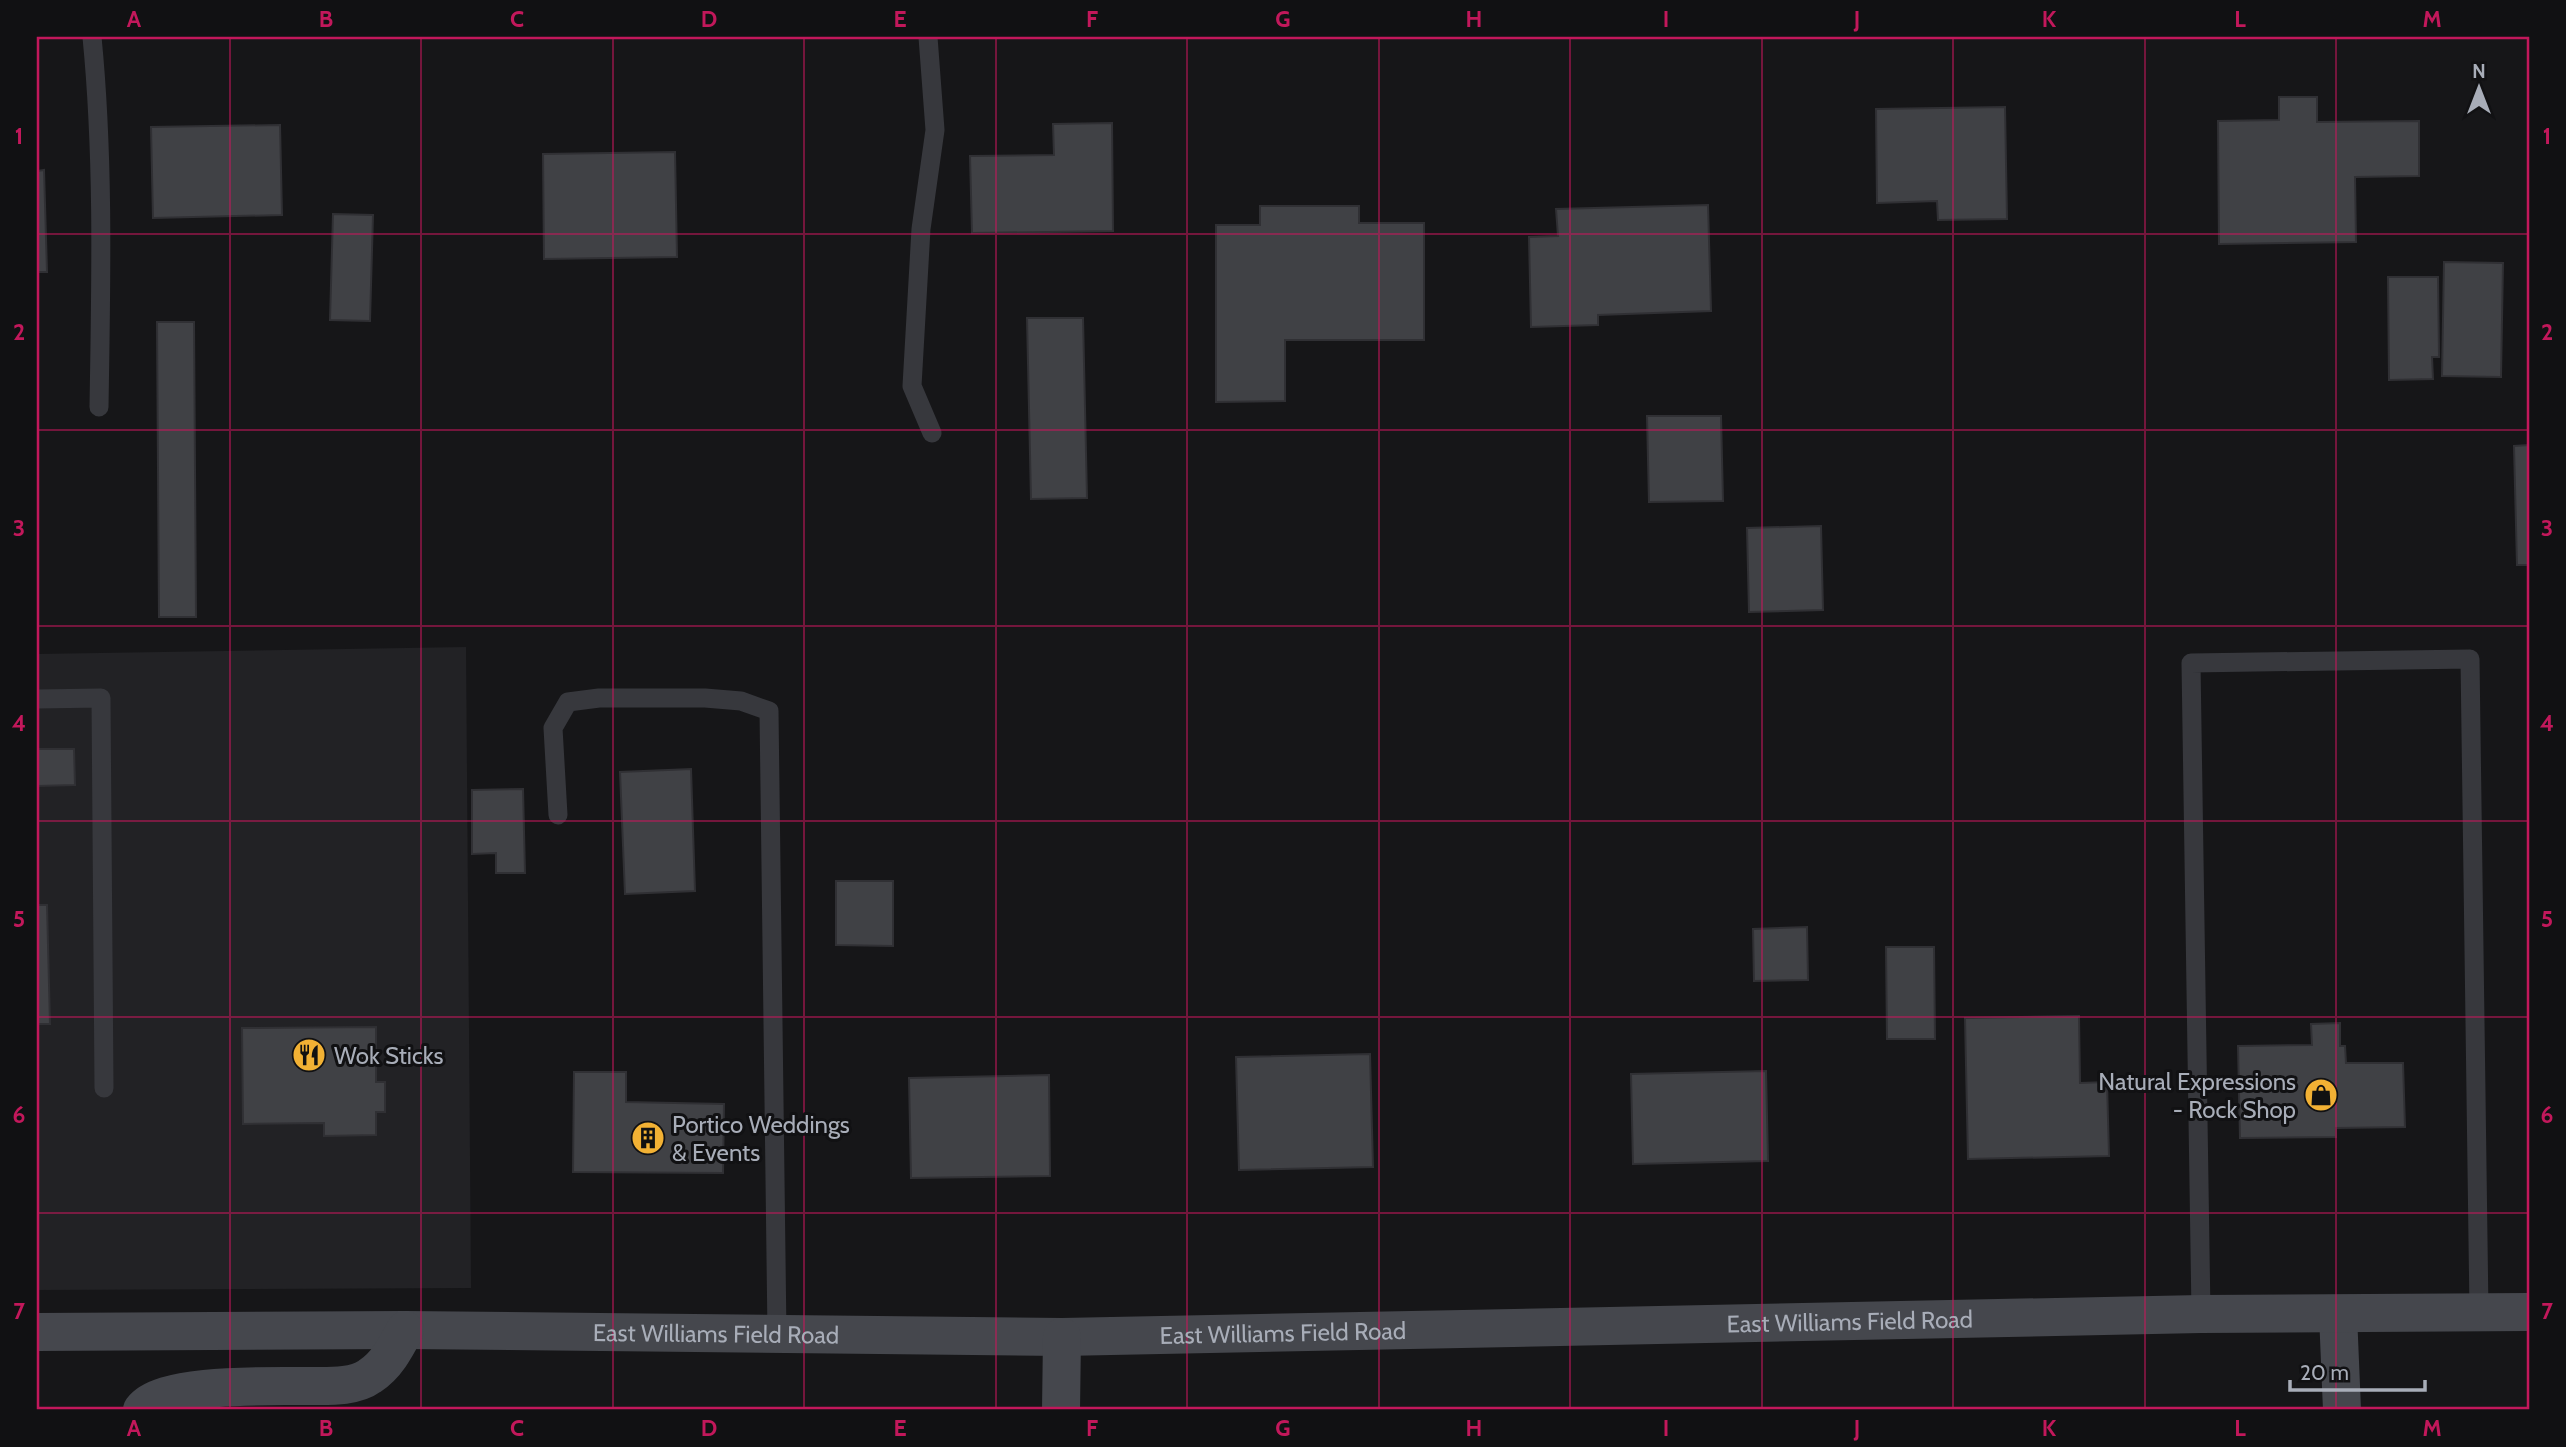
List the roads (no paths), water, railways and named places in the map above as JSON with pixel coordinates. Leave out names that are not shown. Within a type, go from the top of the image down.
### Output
[{"type":"main road","name":"East Williams Field Road","points":[[37,1332],[405,1330],[1062,1337],[2201,1314],[2529,1312]]},
{"type":"main road","points":[[2337,1314],[2342,1410]]},
{"type":"main road","points":[[142,1410],[160,1399],[189,1390],[339,1386],[369,1377],[390,1357],[405,1330]]},
{"type":"main road","points":[[1061,1410],[1062,1337]]},
{"type":"lane","points":[[92,37],[102,254],[99,407]]},
{"type":"lane","points":[[928,37],[935,130],[921,229],[912,386],[932,433]]},
{"type":"lane","points":[[2201,1314],[2191,663],[2470,659],[2479,1312]]},
{"type":"lane","points":[[37,699],[101,698],[104,1088]]},
{"type":"lane","points":[[558,815],[553,728],[568,702],[599,698],[705,698],[741,701],[769,711],[777,1335]]},
{"type":"place","name":"Wok Sticks","points":[[309,1055]]},
{"type":"place","name":"Natural Expressions - Rock Shop","points":[[2321,1095]]},
{"type":"place","name":"Portico Weddings & Events","points":[[648,1138]]}]
